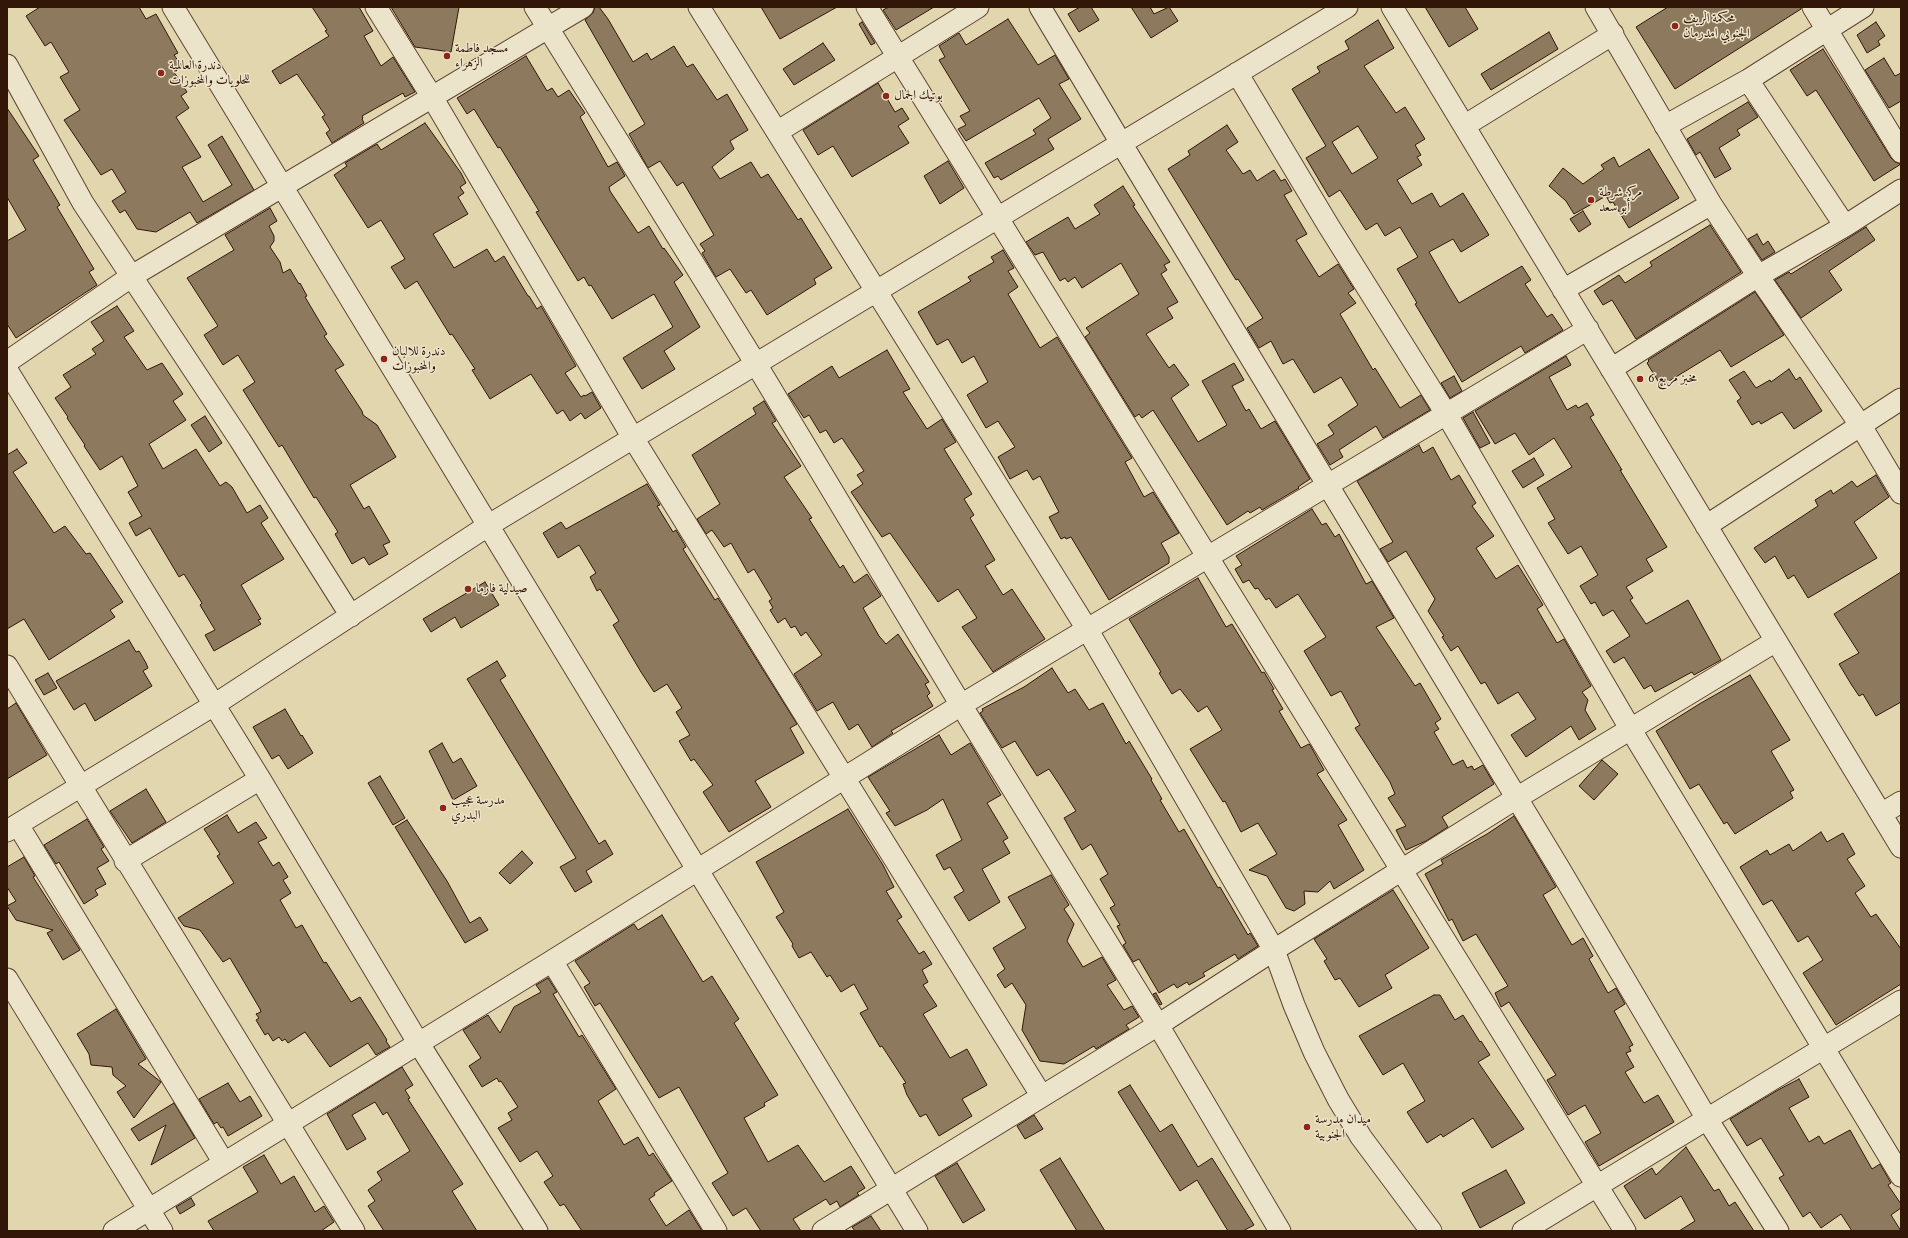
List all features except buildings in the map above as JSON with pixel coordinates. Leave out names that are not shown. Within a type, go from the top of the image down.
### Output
[{"type":"street","points":[[173,7],[489,525],[916,1231]]},
{"type":"street","points":[[376,7],[432,97],[633,438],[1041,1095]]},
{"type":"street","points":[[535,7],[756,364],[961,705],[1158,1025],[1280,1231]]},
{"type":"street","points":[[7,362],[132,276],[583,7]]},
{"type":"street","points":[[699,7],[1087,629],[1274,950],[1294,1005],[1314,1052],[1338,1099],[1366,1142],[1431,1231]]},
{"type":"street","points":[[867,7],[1625,1231]]},
{"type":"street","points":[[777,132],[978,7]]},
{"type":"street","points":[[1040,7],[1515,799],[1559,868],[1707,1119],[1778,1231]]},
{"type":"street","points":[[224,1163],[12,828],[214,705],[489,525],[1347,7]]},
{"type":"street","points":[[1392,7],[1901,847]]},
{"type":"street","points":[[1813,7],[1901,152]]},
{"type":"street","points":[[1665,126],[1748,80],[1863,7]]},
{"type":"street","points":[[1598,8],[1711,204],[1758,276],[1861,426],[1901,493]]},
{"type":"street","points":[[1464,126],[1613,34]]},
{"type":"street","points":[[1237,73],[1328,226],[1447,415],[1631,730],[1901,1176]]},
{"type":"street","points":[[10,76],[83,203],[240,440],[351,616]]},
{"type":"street","points":[[1748,80],[1845,226]]},
{"type":"street","points":[[1611,369],[1758,276],[1845,226],[1901,190]]},
{"type":"street","points":[[1563,290],[1711,204]]},
{"type":"street","points":[[114,1231],[419,1044],[961,705],[1447,415],[1588,329]]},
{"type":"street","points":[[7,370],[260,779],[419,1044],[537,1231]]},
{"type":"street","points":[[1706,526],[1901,399]]},
{"type":"street","points":[[823,1231],[1041,1095],[1158,1025],[1274,950],[1515,799],[1776,641]]},
{"type":"street","points":[[7,666],[125,861],[354,1231]]},
{"type":"street","points":[[125,861],[260,779]]},
{"type":"street","points":[[1881,814],[1901,802]]},
{"type":"street","points":[[552,961],[716,1231]]},
{"type":"street","points":[[7,979],[162,1231]]},
{"type":"street","points":[[1523,1231],[1598,1187],[1901,1001]]},
{"type":"place","name":"محكمة الريف الجنوبي امدرمان","points":[[1675,26]]},
{"type":"place","name":"مسجد فاطمة الزهراء","points":[[447,56]]},
{"type":"place","name":"دندرة العالمية للحلويات والمخبوزات","points":[[161,73]]},
{"type":"place","name":"بوتيك الجمال","points":[[886,96]]},
{"type":"place","name":"مركز شرطة أبو سعد","points":[[1591,200]]},
{"type":"place","name":"دندرة للالبان والمخبوزات","points":[[384,359]]},
{"type":"place","name":"مخبز مربع 6","points":[[1640,379]]},
{"type":"place","name":"صيدلية فارما","points":[[468,589]]},
{"type":"place","name":"مدرسة عجيب البدري","points":[[443,808]]},
{"type":"place","name":"ميدان مدرسة الجنوبية","points":[[1307,1127]]}]
